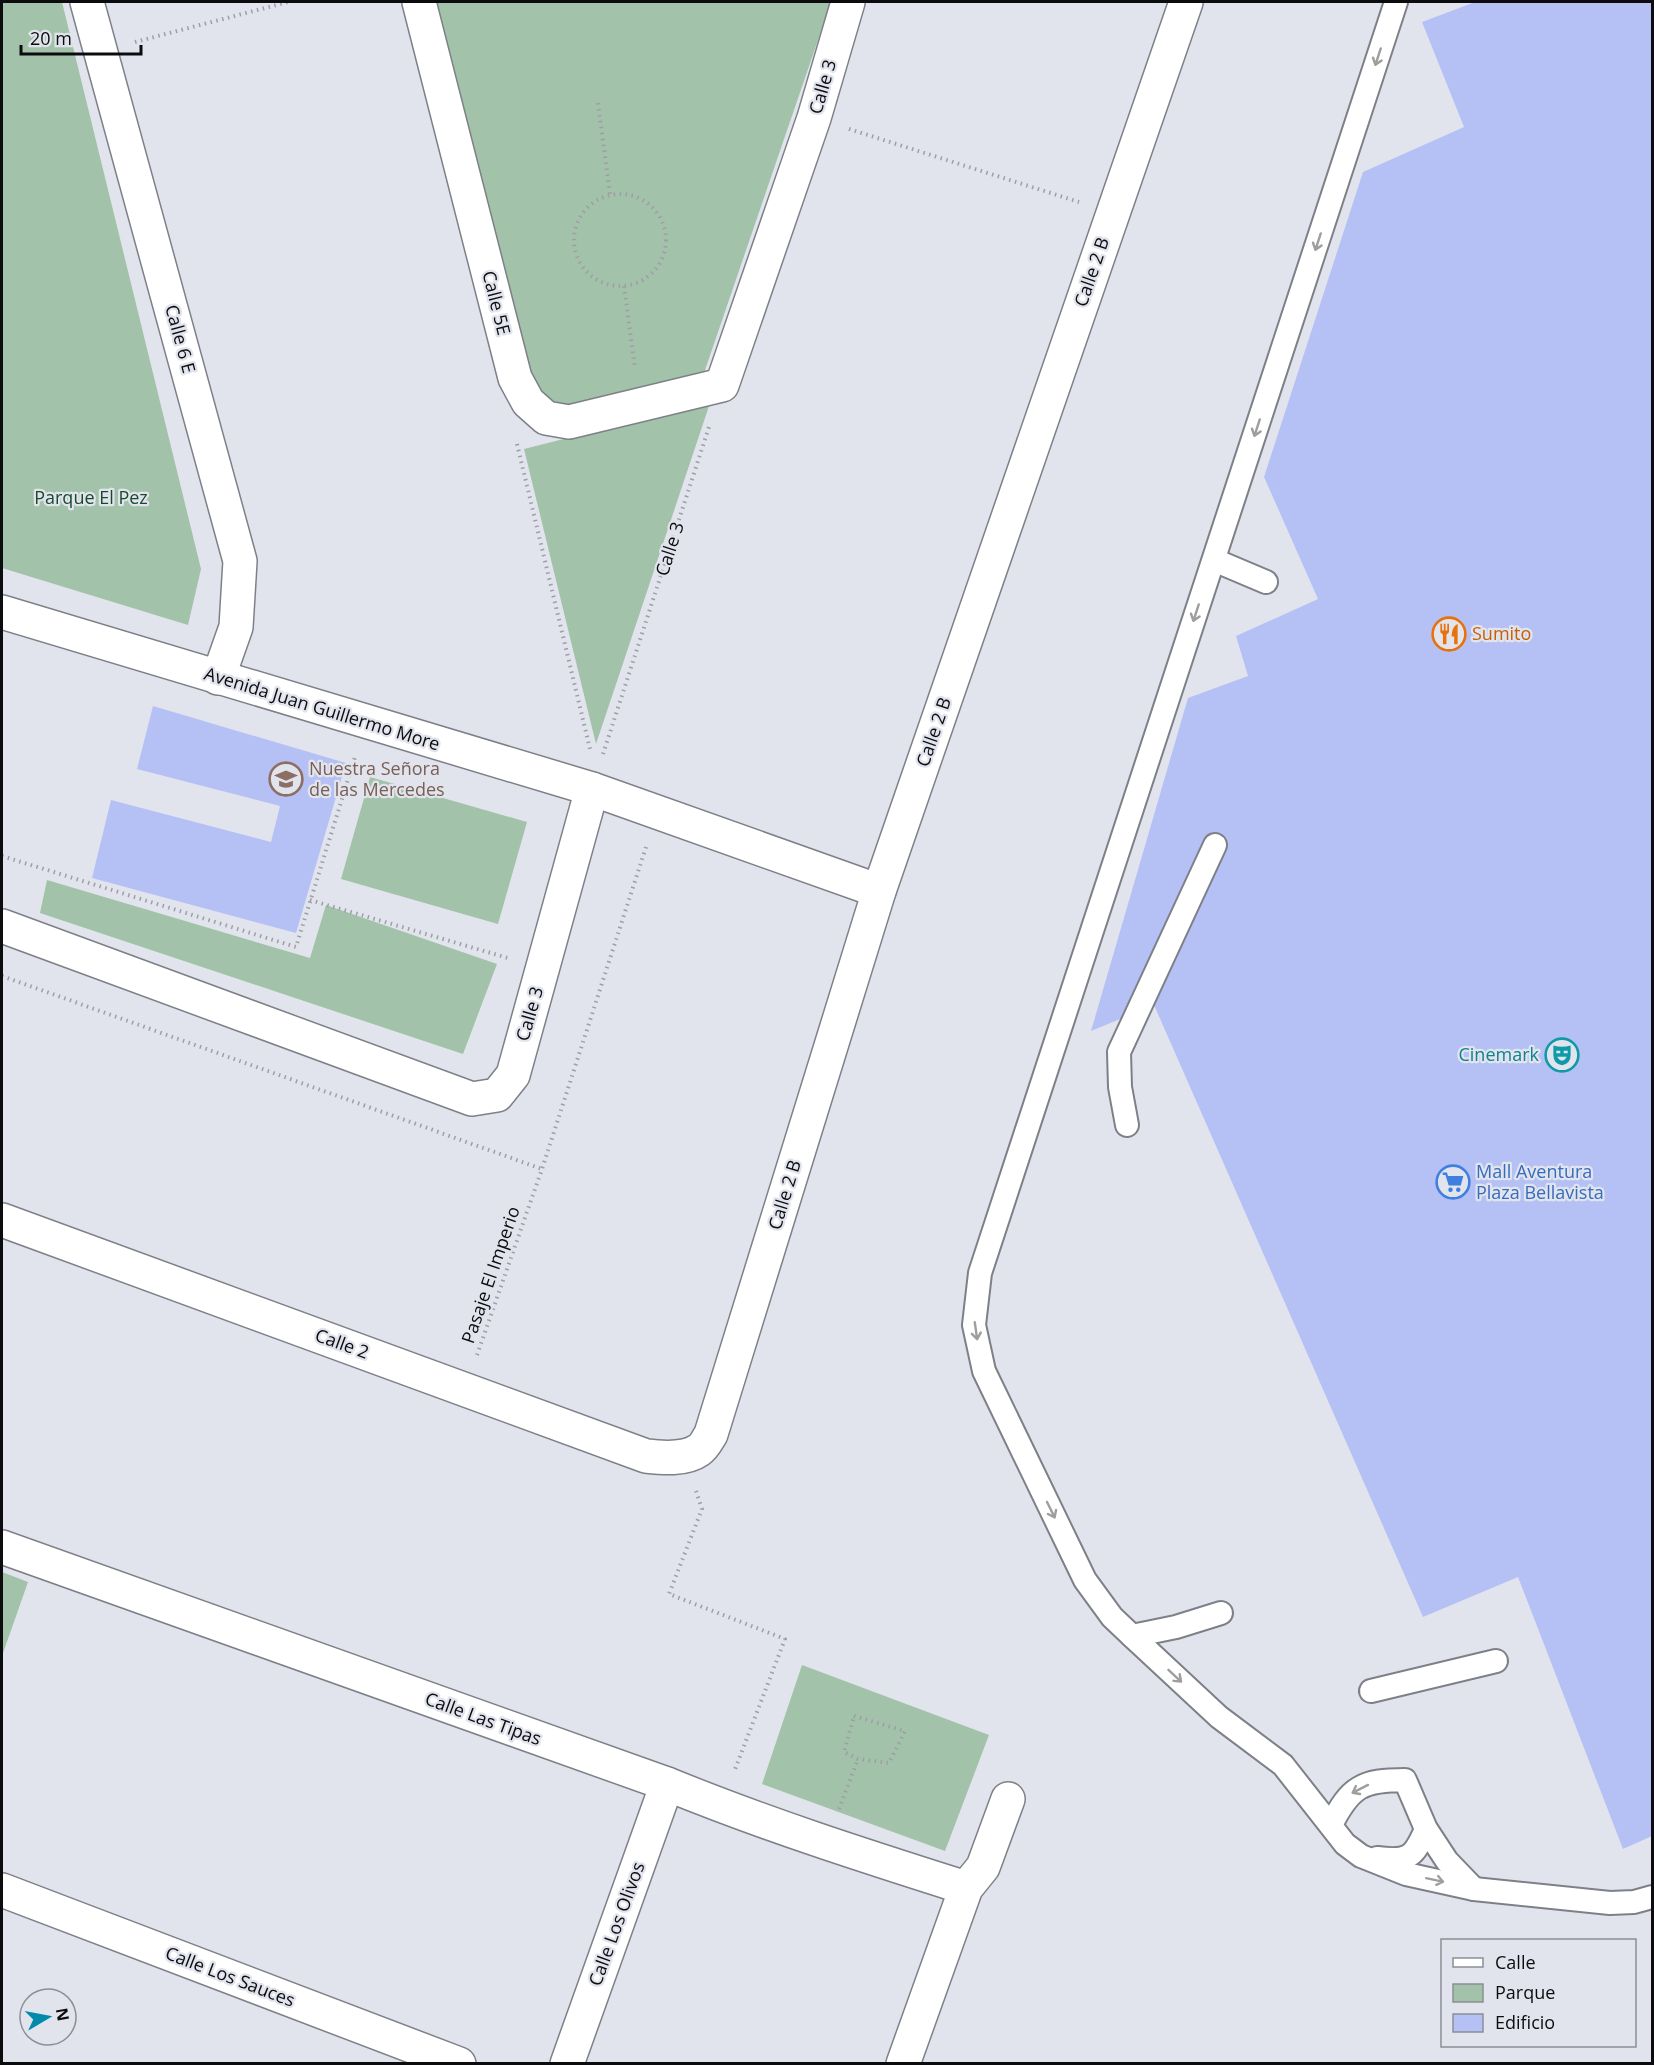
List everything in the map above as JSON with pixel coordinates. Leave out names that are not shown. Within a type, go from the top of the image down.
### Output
[{"type":"street","name":"Calle 6 E","points":[[87,2],[240,561],[236,627],[218,678]]},
{"type":"street","name":"Calle 5E","points":[[419,2],[515,378],[528,402],[546,418],[569,422],[722,385]]},
{"type":"street","name":"Calle 3","points":[[722,385],[814,118],[848,2]]},
{"type":"street","name":"Calle 2 B","points":[[684,1456],[700,1450],[711,1434],[879,891],[1186,2]]},
{"type":"street","name":"Avenida Juan Guillermo More","points":[[2,612],[592,789],[879,891]]},
{"type":"street","name":"Calle 3","points":[[2,926],[472,1099],[497,1095],[513,1075],[592,789]]},
{"type":"street","name":"Calle 2","points":[[2,1220],[646,1456],[668,1459],[684,1456]]},
{"type":"street","name":"Calle Las Tipas","points":[[2,1547],[826,1843],[966,1888]]},
{"type":"street","name":"Calle Los Olivos","points":[[567,2064],[667,1784]]},
{"type":"street","points":[[903,2064],[966,1888],[983,1867],[1008,1799]]},
{"type":"street","name":"Calle Los Sauces","points":[[2,1890],[459,2064]]},
{"type":"lane","points":[[1396,2],[980,1273],[974,1325],[984,1371],[1085,1580],[1112,1617],[1132,1636],[1219,1717],[1283,1765],[1345,1844],[1361,1856],[1406,1874],[1474,1889],[1610,1903],[1634,1902],[1653,1897]]},
{"type":"lane","points":[[1214,560],[1266,582]]},
{"type":"lane","points":[[1127,1125],[1120,1087],[1119,1052],[1215,845]]},
{"type":"lane","points":[[1132,1636],[1221,1613]]},
{"type":"lane","points":[[1371,1691],[1496,1661]]},
{"type":"lane","points":[[1330,1825],[1342,1802],[1351,1793],[1378,1780],[1405,1780],[1426,1829],[1447,1861],[1474,1889]]},
{"type":"lane","points":[[1361,1856],[1394,1860],[1407,1857],[1418,1848],[1426,1829]]},
{"type":"path","points":[[101,51],[288,2]]},
{"type":"path","points":[[598,103],[610,194]]},
{"type":"path","points":[[814,118],[1112,213]]},
{"type":"path","points":[[625,193],[639,197],[661,218],[665,232],[665,248],[656,268],[639,282],[624,286],[609,285],[594,279],[575,255],[573,239],[576,224],[584,210],[595,200],[610,194],[625,193]]},
{"type":"path","points":[[624,286],[640,406]]},
{"type":"path","name":"Calle 3","points":[[528,402],[517,443],[591,751],[603,756],[722,385]]},
{"type":"path","points":[[2,856],[296,947],[365,722]]},
{"type":"path","name":"Pasaje El Imperio","points":[[465,1389],[542,1168],[658,812]]},
{"type":"path","points":[[310,900],[543,968]]},
{"type":"path","points":[[2,976],[542,1168]]},
{"type":"path","points":[[684,1456],[702,1509],[669,1594],[785,1640],[722,1806]]},
{"type":"path","points":[[854,1716],[905,1731],[889,1763],[858,1759],[844,1752],[854,1716]]},
{"type":"path","points":[[826,1843],[858,1759]]},
{"type":"green space","name":"Parque El Pez","points":[[2,2],[62,2],[201,569],[188,625],[2,568]]},
{"type":"green space","points":[[428,2],[831,2],[704,373],[564,410],[538,395],[522,347]]},
{"type":"green space","points":[[702,404],[709,406],[596,744],[524,449]]},
{"type":"green space","points":[[370,777],[527,822],[498,924],[341,879]]},
{"type":"green space","points":[[47,880],[310,958],[326,905],[497,964],[463,1054],[40,913]]},
{"type":"green space","points":[[2,1572],[28,1582],[2,1656]]},
{"type":"green space","points":[[802,1665],[989,1735],[945,1851],[762,1784]]},
{"type":"building","points":[[1475,2],[1652,2],[1652,1836],[1623,1849],[1518,1577],[1423,1617],[1154,1005],[1091,1031],[1188,698],[1248,676],[1236,636],[1318,599],[1264,477],[1363,172],[1464,127],[1422,22]]},
{"type":"building","points":[[153,706],[346,763],[296,933],[92,878],[111,800],[271,842],[280,806],[137,769]]},
{"type":"place","name":"Sumito","points":[[1449,634]]},
{"type":"place","name":"Nuestra Señora de las Mercedes","points":[[286,779]]},
{"type":"place","name":"Cinemark","points":[[1562,1055]]},
{"type":"place","name":"Mall Aventura Plaza Bellavista","points":[[1453,1182]]}]
